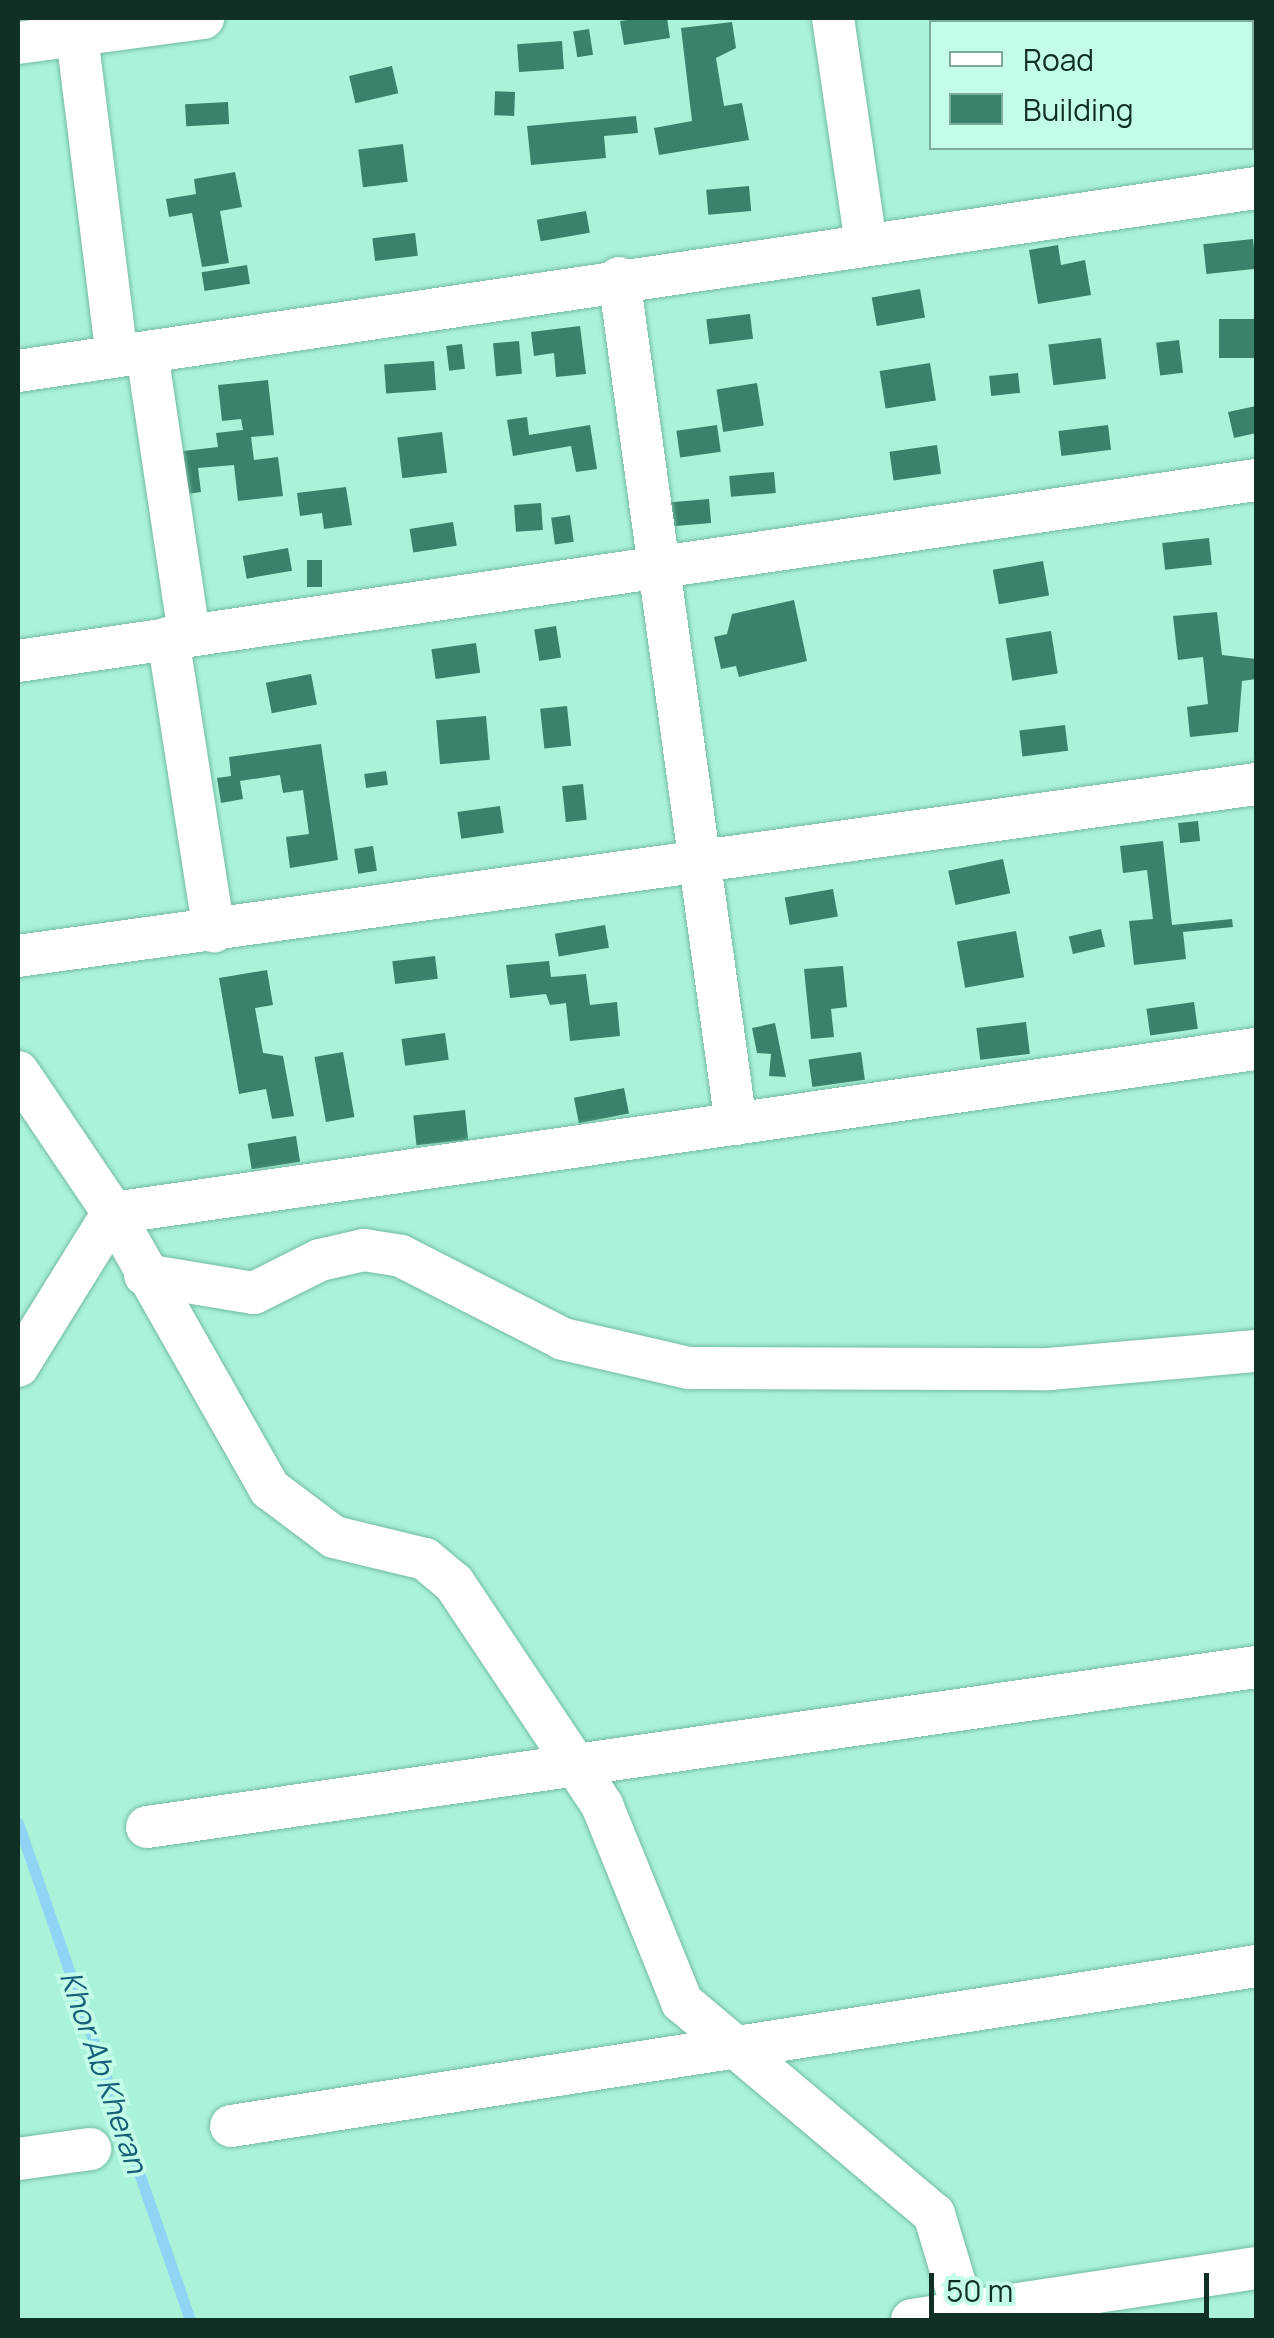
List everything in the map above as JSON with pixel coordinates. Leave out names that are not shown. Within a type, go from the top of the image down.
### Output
[{"type":"street","points":[[18,43],[203,18]]},
{"type":"street","points":[[834,18],[866,243]]},
{"type":"street","points":[[77,36],[179,636],[214,931]]},
{"type":"street","points":[[18,371],[619,278],[1256,188]]},
{"type":"street","points":[[619,278],[706,863],[736,1124]]},
{"type":"street","points":[[18,661],[664,571],[1256,480]]},
{"type":"street","points":[[18,956],[1256,784]]},
{"type":"street","points":[[18,1366],[113,1214],[1256,1049]]},
{"type":"street","points":[[18,1072],[113,1214],[270,1489],[320,1529],[424,1559],[454,1583],[578,1770],[624,1852],[682,2002],[734,2054],[934,2214],[965,2315]]},
{"type":"street","points":[[145,1275],[254,1293],[320,1260],[364,1250],[401,1256],[563,1339],[689,1368],[1049,1369],[1256,1352]]},
{"type":"street","points":[[147,1827],[578,1770],[1256,1667]]},
{"type":"street","points":[[231,2126],[734,2054],[1256,1966]]},
{"type":"street","points":[[18,2159],[90,2149]]},
{"type":"street","points":[[912,2320],[1256,2268]]},
{"type":"building","points":[[667,18],[670,38],[624,45],[620,21]]},
{"type":"building","points":[[732,22],[736,48],[716,58],[724,106],[742,103],[749,140],[659,155],[654,128],[692,121],[681,28]]},
{"type":"building","points":[[589,29],[593,55],[577,57],[573,32]]},
{"type":"building","points":[[562,41],[564,69],[519,72],[517,44]]},
{"type":"building","points":[[392,66],[398,93],[355,103],[349,76]]},
{"type":"building","points":[[495,91],[515,92],[514,116],[494,115]]},
{"type":"building","points":[[228,102],[229,124],[186,126],[185,104]]},
{"type":"building","points":[[636,116],[638,133],[604,136],[606,158],[531,165],[527,126]]},
{"type":"building","points":[[403,144],[408,182],[363,187],[358,149]]},
{"type":"building","points":[[235,172],[242,207],[220,211],[229,263],[202,267],[192,213],[169,217],[166,199],[196,194],[194,179]]},
{"type":"building","points":[[749,186],[751,211],[708,215],[706,190]]},
{"type":"building","points":[[586,211],[590,233],[541,241],[537,220]]},
{"type":"building","points":[[415,233],[418,256],[375,261],[372,238]]},
{"type":"building","points":[[1253,239],[1256,269],[1206,274],[1203,244]]},
{"type":"building","points":[[1058,245],[1061,265],[1085,260],[1091,295],[1038,304],[1029,250]]},
{"type":"building","points":[[247,265],[250,284],[205,291],[202,272]]},
{"type":"building","points":[[920,289],[925,318],[877,326],[872,298]]},
{"type":"building","points":[[750,314],[753,339],[709,344],[706,319]]},
{"type":"building","points":[[1219,319],[1256,319],[1256,358],[1219,358]]},
{"type":"building","points":[[580,326],[586,374],[556,377],[554,353],[534,356],[531,332]]},
{"type":"building","points":[[1101,338],[1106,379],[1053,385],[1048,344]]},
{"type":"building","points":[[1179,340],[1183,373],[1160,376],[1156,343]]},
{"type":"building","points":[[519,341],[522,374],[496,376],[493,343]]},
{"type":"building","points":[[462,344],[465,369],[449,371],[446,346]]},
{"type":"building","points":[[434,361],[436,390],[386,393],[384,364]]},
{"type":"building","points":[[930,363],[936,401],[886,409],[880,371]]},
{"type":"building","points":[[1018,373],[1020,393],[991,396],[989,376]]},
{"type":"building","points":[[268,380],[274,435],[251,437],[254,460],[278,457],[283,496],[238,501],[234,465],[198,468],[201,492],[180,495],[175,452],[218,447],[216,433],[243,430],[241,419],[222,421],[218,385]]},
{"type":"building","points":[[757,383],[764,425],[723,432],[717,389]]},
{"type":"building","points":[[1256,406],[1256,433],[1234,438],[1228,412]]},
{"type":"building","points":[[527,417],[529,435],[590,425],[597,469],[576,472],[571,446],[513,456],[507,420]]},
{"type":"building","points":[[717,425],[721,452],[680,457],[676,431]]},
{"type":"building","points":[[1108,425],[1111,450],[1061,456],[1058,431]]},
{"type":"building","points":[[442,432],[447,473],[402,478],[397,437]]},
{"type":"building","points":[[937,445],[941,474],[894,480],[889,452]]},
{"type":"building","points":[[774,472],[776,493],[731,497],[729,476]]},
{"type":"building","points":[[346,487],[352,525],[324,529],[322,513],[300,516],[297,493]]},
{"type":"building","points":[[709,499],[711,523],[670,526],[668,503]]},
{"type":"building","points":[[541,503],[543,530],[516,532],[514,505]]},
{"type":"building","points":[[570,515],[574,542],[555,544],[551,518]]},
{"type":"building","points":[[453,522],[457,546],[413,553],[410,529]]},
{"type":"building","points":[[1209,538],[1212,565],[1165,570],[1162,543]]},
{"type":"building","points":[[288,548],[292,571],[247,579],[243,556]]},
{"type":"building","points":[[307,560],[322,560],[322,587],[307,587]]},
{"type":"building","points":[[1043,561],[1049,595],[999,604],[993,570]]},
{"type":"building","points":[[794,600],[807,661],[739,677],[736,666],[721,669],[714,637],[727,634],[732,614]]},
{"type":"building","points":[[1217,612],[1222,655],[1256,659],[1256,679],[1242,681],[1238,732],[1190,737],[1187,707],[1208,704],[1203,657],[1178,660],[1173,616]]},
{"type":"building","points":[[556,626],[561,658],[539,661],[534,629]]},
{"type":"building","points":[[1051,631],[1058,673],[1012,681],[1006,638]]},
{"type":"building","points":[[476,643],[480,673],[436,679],[431,649]]},
{"type":"building","points":[[311,674],[317,704],[272,713],[266,683]]},
{"type":"building","points":[[567,706],[571,746],[544,749],[540,709]]},
{"type":"building","points":[[486,716],[490,760],[440,764],[436,720]]},
{"type":"building","points":[[1065,725],[1068,751],[1023,756],[1019,731]]},
{"type":"building","points":[[321,744],[338,860],[290,868],[286,837],[309,834],[303,790],[283,793],[280,775],[240,781],[243,799],[221,803],[217,778],[231,776],[229,757]]},
{"type":"building","points":[[386,771],[388,785],[366,788],[364,774]]},
{"type":"building","points":[[583,784],[587,820],[566,822],[562,786]]},
{"type":"building","points":[[500,806],[504,833],[461,839],[457,812]]},
{"type":"building","points":[[1198,821],[1200,841],[1180,843],[1178,823]]},
{"type":"building","points":[[1163,841],[1172,925],[1232,919],[1233,927],[1183,932],[1186,959],[1134,965],[1129,921],[1153,919],[1147,870],[1123,873],[1120,846]]},
{"type":"building","points":[[373,846],[377,871],[358,874],[354,849]]},
{"type":"building","points":[[1003,859],[1010,893],[956,905],[948,871]]},
{"type":"building","points":[[833,889],[838,917],[790,925],[785,898]]},
{"type":"building","points":[[605,925],[609,948],[559,957],[555,934]]},
{"type":"building","points":[[1101,929],[1105,947],[1073,954],[1069,936]]},
{"type":"building","points":[[1016,931],[1024,977],[965,988],[957,941]]},
{"type":"building","points":[[435,956],[438,979],[395,984],[392,961]]},
{"type":"building","points":[[549,961],[551,977],[586,974],[590,1005],[617,1002],[620,1036],[570,1041],[566,1003],[550,1005],[546,994],[510,998],[506,965]]},
{"type":"building","points":[[843,966],[847,1007],[831,1009],[834,1037],[811,1039],[804,969]]},
{"type":"building","points":[[267,970],[273,1005],[255,1008],[263,1053],[283,1056],[294,1116],[272,1119],[266,1089],[239,1094],[219,978]]},
{"type":"building","points":[[1194,1002],[1198,1029],[1150,1035],[1146,1009]]},
{"type":"building","points":[[1026,1022],[1030,1054],[980,1060],[976,1028]]},
{"type":"building","points":[[775,1023],[786,1077],[769,1076],[771,1054],[757,1053],[752,1028]]},
{"type":"building","points":[[445,1033],[449,1060],[405,1066],[401,1039]]},
{"type":"building","points":[[343,1052],[354,1117],[326,1122],[314,1057]]},
{"type":"building","points":[[861,1052],[865,1080],[812,1087],[809,1059]]},
{"type":"building","points":[[624,1088],[629,1114],[579,1123],[574,1098]]},
{"type":"building","points":[[465,1110],[468,1140],[416,1145],[413,1115]]},
{"type":"building","points":[[296,1136],[300,1162],[252,1169],[248,1144]]},
{"type":"waterway","name":"Khor Ab Kheran","points":[[18,1823],[190,2320]]}]
